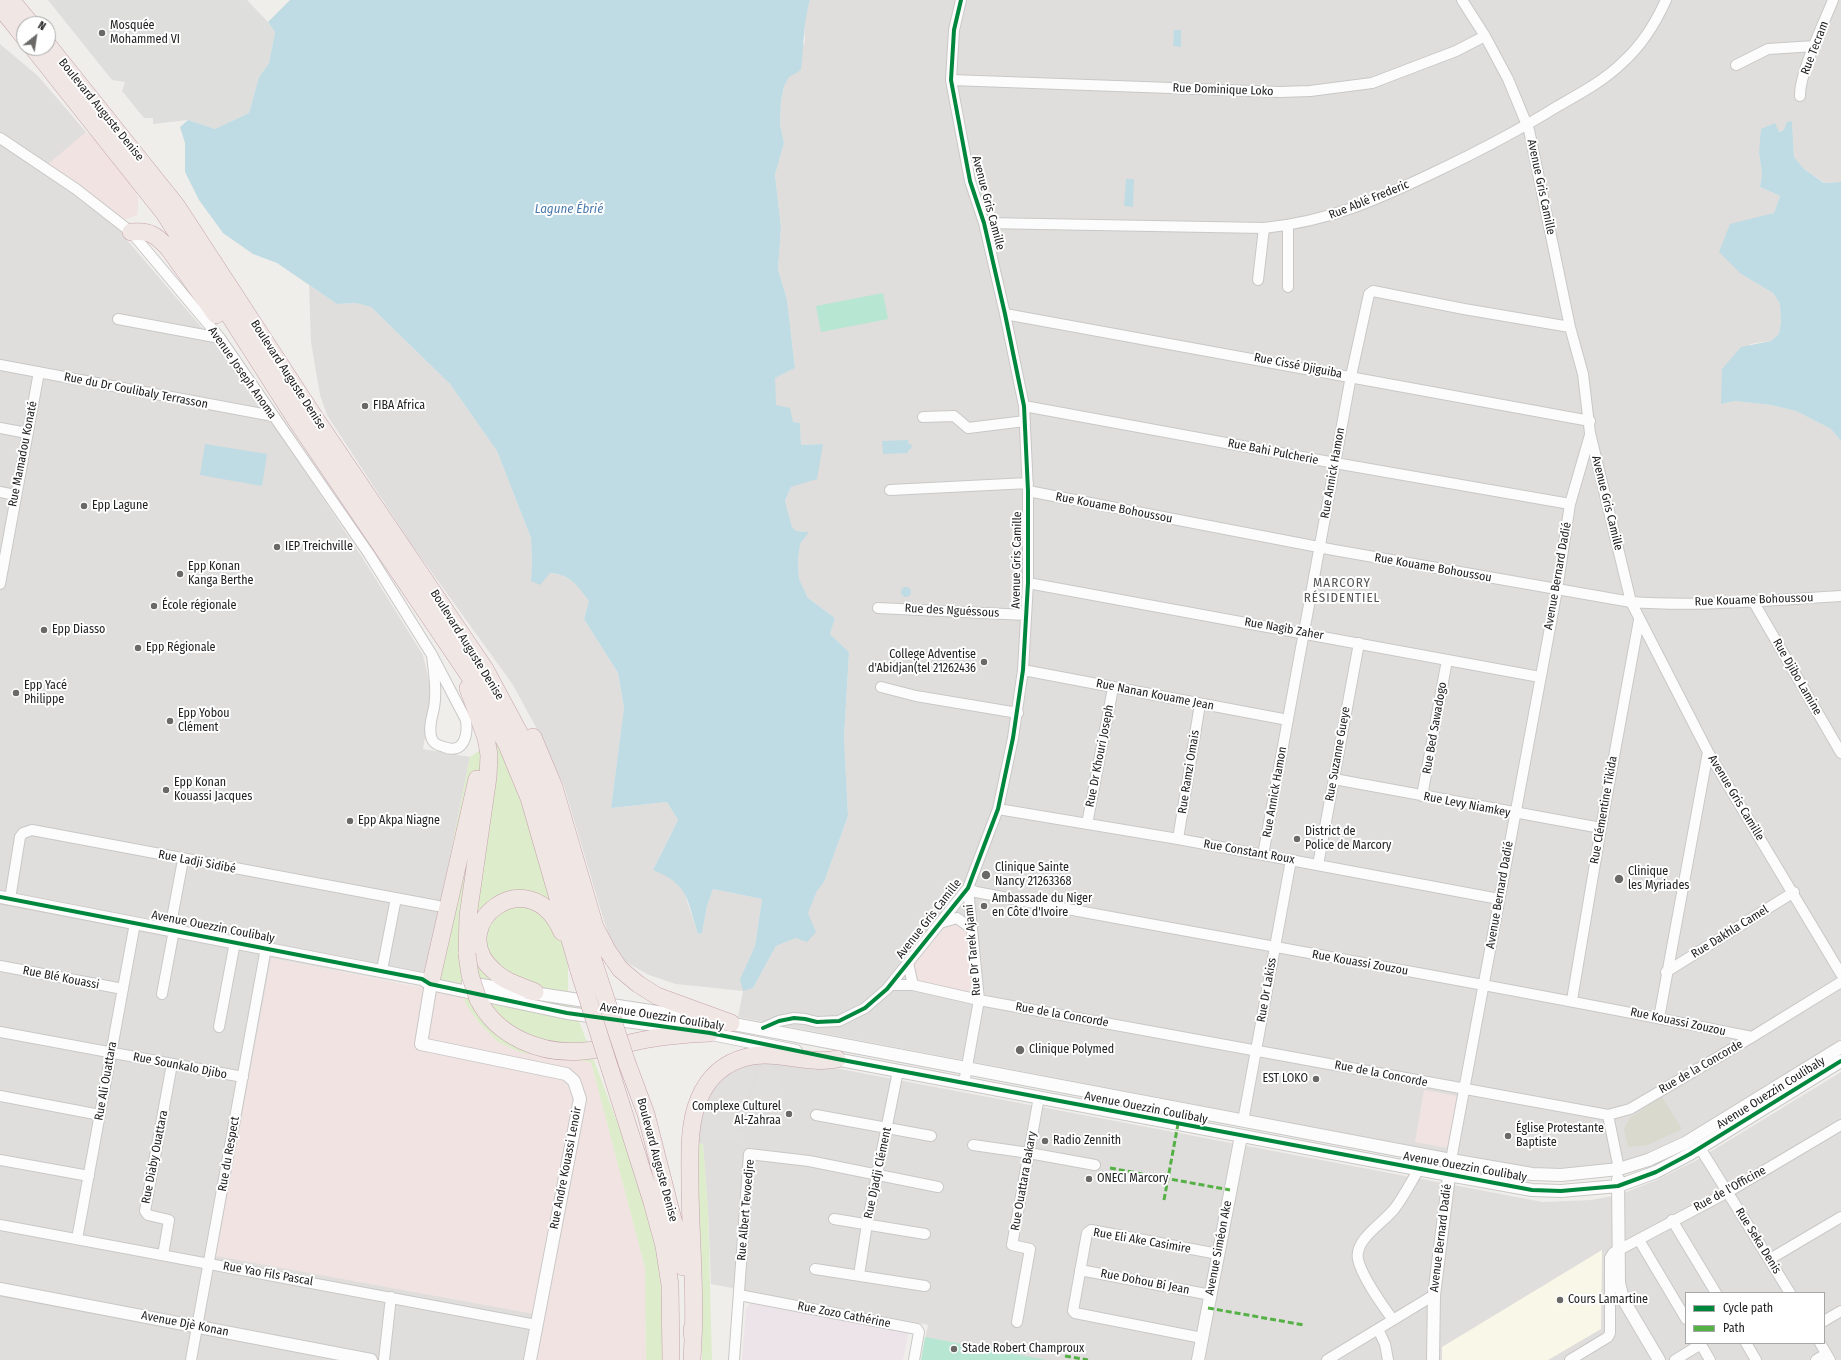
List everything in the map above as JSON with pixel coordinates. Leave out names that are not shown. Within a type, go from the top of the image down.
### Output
[{"type":"highway","points":[[11,0],[24,16]]},
{"type":"highway","points":[[0,7],[16,27]]},
{"type":"highway","name":"Boulevard Auguste Denise","points":[[56,55],[176,204],[315,418],[484,669],[522,738],[542,793],[595,966],[627,1063],[646,1114],[680,1244],[693,1340],[692,1360]]},
{"type":"highway","name":"Boulevard Auguste Denise","points":[[39,56],[164,213],[296,420],[472,680],[503,738],[529,798],[579,971],[652,1202],[664,1246],[670,1284],[671,1360]]},
{"type":"highway","points":[[131,232],[147,232],[155,235],[169,249],[271,392],[296,420]]},
{"type":"highway","points":[[458,660],[486,738],[489,755],[488,777],[468,916],[467,954],[470,975],[478,999],[484,1010],[496,1023],[510,1034],[528,1044],[563,1052],[607,1048],[678,1035],[710,1033]]},
{"type":"highway","points":[[484,669],[512,704],[534,741],[554,787],[595,927],[607,950],[620,969],[638,984],[657,996],[731,1023]]},
{"type":"highway","points":[[428,980],[476,788],[481,753],[475,709]]},
{"type":"highway","points":[[535,992],[504,979],[493,971],[486,962],[480,950],[478,936],[480,925],[486,914],[495,906],[506,900],[518,897],[531,899],[542,906],[560,926],[579,971]]},
{"type":"highway","points":[[693,1340],[695,1310],[690,1216],[690,1147],[692,1120],[698,1100],[705,1086],[714,1073],[726,1065],[748,1056],[778,1056],[824,1062],[837,1059]]},
{"type":"street","name":"Avenue Gris Camille","points":[[763,1028],[779,1021],[794,1018],[818,1022],[839,1021],[865,1008],[890,985],[908,963],[968,888],[998,810],[1018,713],[1028,583],[1028,487],[1024,406],[984,223],[970,181],[951,80],[954,30],[961,0]]},
{"type":"street","name":"Avenue Gris Camille","points":[[1462,0],[1485,36],[1508,79],[1528,126],[1537,163],[1570,327],[1583,374],[1590,421],[1590,433],[1631,602],[1708,752],[1794,892],[1841,974]]},
{"type":"street","name":"Rue Ablé Frederic","points":[[984,223],[1264,228],[1288,225],[1339,214],[1374,200],[1528,126],[1603,79],[1625,61],[1642,41],[1666,0]]},
{"type":"street","name":"Rue Tecram","points":[[1800,96],[1800,87],[1833,0]]},
{"type":"street","name":"Rue Dominique Loko","points":[[951,80],[1280,92],[1310,91],[1372,83],[1456,51],[1485,36]]},
{"type":"street","points":[[1736,65],[1768,49],[1815,46]]},
{"type":"street","name":"Avenue Joseph Anoma","points":[[0,138],[76,189],[131,232],[220,338],[369,554],[432,655],[466,720],[468,732],[464,743],[457,748],[448,749],[433,742],[431,734],[435,696],[432,655]]},
{"type":"street","points":[[1288,225],[1288,287]]},
{"type":"street","points":[[1258,280],[1264,228]]},
{"type":"street","name":"Rue Annick Hamon","points":[[1263,855],[1351,376],[1369,294],[1373,291],[1464,309],[1570,327]]},
{"type":"street","name":"Rue Cissé Djiguiba","points":[[1005,314],[1351,376],[1590,421]]},
{"type":"street","points":[[118,318],[220,338]]},
{"type":"street","name":"Rue du Dr Coulibaly Terrasson","points":[[0,365],[273,416]]},
{"type":"street","name":"Rue Mamadou Konaté","points":[[0,584],[2,565],[39,372]]},
{"type":"street","name":"Rue Bahi Pulcherie","points":[[1024,406],[1570,504]]},
{"type":"street","points":[[923,417],[954,416],[968,428],[1025,421]]},
{"type":"street","points":[[0,428],[27,433]]},
{"type":"street","name":"Avenue Bernard Dadié","points":[[1433,1360],[1434,1295],[1451,1160],[1514,813],[1557,590],[1570,504],[1590,433]]},
{"type":"street","name":"Rue Kouame Bohoussou","points":[[890,490],[1028,487],[1320,547],[1631,602],[1653,604],[1752,601],[1841,596]]},
{"type":"street","points":[[0,492],[15,495]]},
{"type":"street","name":"Rue Nagib Zaher","points":[[1028,583],[1540,677]]},
{"type":"street","name":"Rue Djibo Lamine","points":[[1752,601],[1841,753]]},
{"type":"street","name":"Rue des Nguéssous","points":[[878,608],[1026,615]]},
{"type":"street","name":"Rue Clémentine Tikida","points":[[1572,1000],[1601,828],[1639,620]]},
{"type":"street","name":"Rue Suzanne Gueye","points":[[1318,865],[1359,643]]},
{"type":"street","name":"Rue Bed Sawadogo","points":[[1422,796],[1447,660]]},
{"type":"street","name":"Rue Nanan Kouame Jean","points":[[1022,670],[1288,720]]},
{"type":"street","points":[[881,687],[916,696],[1018,713]]},
{"type":"street","name":"Rue Dr Khouri Joseph","points":[[1087,824],[1113,688]]},
{"type":"street","name":"Rue Ramzi Omais","points":[[1178,839],[1200,704]]},
{"type":"street","points":[[1659,1018],[1666,972],[1708,752]]},
{"type":"street","name":"Rue Levy Niamkey","points":[[1334,779],[1601,828]]},
{"type":"street","name":"Rue Constant Roux","points":[[998,810],[1178,839],[1499,899]]},
{"type":"street","name":"Rue Ladji Sidibé","points":[[5,898],[20,837],[28,830],[112,845],[183,860],[438,906]]},
{"type":"street","points":[[162,994],[183,860]]},
{"type":"street","name":"Rue Dr Lakiss","points":[[1243,1121],[1291,860]]},
{"type":"street","name":"Rue Dr Tarek Ajami","points":[[964,1083],[979,1000],[968,888]]},
{"type":"street","name":"Rue Kouassi Zouzou","points":[[968,888],[976,892],[1275,948],[1483,986],[1572,1000],[1752,1037]]},
{"type":"street","name":"Rue Dakhla Camel","points":[[1666,972],[1794,892]]},
{"type":"street","name":"Avenue Ouezzin Coulibaly","points":[[5,898],[382,970],[567,1013],[710,1033],[898,1071],[1532,1190],[1561,1191],[1618,1186],[1656,1172],[1700,1148],[1841,1061]]},
{"type":"street","points":[[382,970],[396,898]]},
{"type":"street","points":[[940,923],[957,918],[972,928]]},
{"type":"street","name":"Rue Ali Ouattara","points":[[77,1239],[135,923]]},
{"type":"street","points":[[219,1028],[235,942]]},
{"type":"street","name":"Rue du Respect","points":[[191,1360],[266,948]]},
{"type":"street","points":[[908,963],[913,985]]},
{"type":"street","name":"Rue Blé Kouassi","points":[[0,966],[123,989]]},
{"type":"street","name":"Avenue Ouezzin Coulibaly","points":[[428,980],[535,992],[763,1028],[1451,1160],[1532,1174],[1561,1176],[1619,1169],[1648,1160],[1685,1143],[1841,1047]]},
{"type":"street","name":"Rue Andre Kouassi Lenoir","points":[[428,980],[421,1044],[566,1074],[574,1081],[580,1099],[530,1360]]},
{"type":"street","name":"Rue de la Concorde","points":[[890,985],[913,985],[979,1000],[1256,1050],[1464,1090],[1608,1114],[1630,1108],[1752,1037],[1841,982]]},
{"type":"street","name":"Rue Sounkalo Djibo","points":[[0,1032],[243,1077]]},
{"type":"street","name":"Rue Diaby Ouattara","points":[[163,1255],[168,1220],[148,1215],[145,1211],[172,1064]]},
{"type":"street","name":"Rue Djadji Clément","points":[[859,1275],[876,1174],[898,1071]]},
{"type":"street","points":[[0,1096],[100,1115]]},
{"type":"street","name":"Rue Ouattara Bakary","points":[[1017,1322],[1030,1249],[1012,1245],[1039,1097]]},
{"type":"street","points":[[1608,1114],[1619,1169],[1619,1283],[1623,1299],[1658,1360]]},
{"type":"street","points":[[816,1115],[931,1136]]},
{"type":"street","name":"Rue de l'Officine","points":[[1618,1250],[1639,1240],[1672,1220],[1728,1192],[1841,1125]]},
{"type":"street","name":"Avenue Siméon Ake","points":[[1198,1360],[1241,1136]]},
{"type":"street","points":[[973,1146],[1029,1153],[1096,1165]]},
{"type":"street","name":"Rue Seka Denis","points":[[1700,1148],[1789,1292]]},
{"type":"street","name":"Rue Albert Tevoedjre","points":[[734,1360],[749,1154],[809,1161],[938,1187]]},
{"type":"street","points":[[0,1160],[89,1176]]},
{"type":"street","points":[[1393,1320],[1369,1283],[1358,1258],[1360,1247],[1365,1238],[1386,1219],[1395,1208],[1419,1169]]},
{"type":"street","points":[[1770,1259],[1841,1217]]},
{"type":"street","points":[[834,1219],[925,1234]]},
{"type":"street","points":[[1672,1220],[1715,1292]]},
{"type":"street","name":"Rue Yao Fils Pascal","points":[[0,1224],[536,1325]]},
{"type":"street","name":"Rue Eli Ake Casimire","points":[[1202,1338],[1075,1313],[1073,1311],[1087,1233],[1090,1230],[1218,1254]]},
{"type":"street","points":[[1639,1240],[1685,1317]]},
{"type":"street","points":[[1574,1359],[1608,1337],[1610,1333],[1610,1258],[1613,1253],[1618,1250]]},
{"type":"street","points":[[816,1268],[924,1286]]},
{"type":"street","name":"Rue Dohou Bi Jean","points":[[1080,1270],[1211,1295]]},
{"type":"street","name":"Avenue Djè Konan","points":[[0,1289],[197,1327],[334,1357],[371,1360]]},
{"type":"street","name":"Rue Zozo Cathérine","points":[[739,1295],[917,1329],[919,1332],[914,1360]]},
{"type":"street","points":[[1327,1360],[1434,1295]]},
{"type":"street","points":[[384,1360],[391,1297]]},
{"type":"street","points":[[1825,1320],[1841,1311]]},
{"type":"street","points":[[1378,1329],[1385,1344],[1388,1360]]},
{"type":"street","points":[[1675,1360],[1701,1344],[1710,1360]]},
{"type":"street","points":[[1747,1344],[1756,1360]]},
{"type":"street","points":[[1816,1360],[1828,1357],[1821,1344]]},
{"type":"shaded area","points":[[48,0],[247,0],[268,22],[275,32],[269,63],[259,77],[249,113],[215,129],[188,120],[153,124],[153,118],[144,118],[122,91],[125,82],[112,80]]},
{"type":"shaded area","points":[[810,0],[1841,0],[1841,182],[1825,183],[1804,169],[1794,157],[1792,121],[1784,130],[1778,132],[1759,153],[1762,174],[1760,187],[1780,196],[1774,213],[1761,218],[1741,274],[1773,293],[1780,304],[1781,322],[1779,334],[1771,341],[1750,344],[1721,404],[1735,401],[1771,405],[1796,411],[1831,429],[1841,441],[1841,1039],[1681,1137],[1645,1154],[1614,1165],[1561,1171],[1533,1169],[738,1017],[743,991],[676,984],[649,975],[624,961],[613,946],[604,921],[564,786],[538,731],[513,685],[412,545],[327,415],[320,395],[311,342],[309,285],[337,304],[356,303],[371,307],[450,384],[497,451],[531,538],[531,581],[550,573],[561,575],[575,582],[589,601],[584,619],[618,673],[624,709],[611,808],[667,802],[678,820],[653,870],[665,874],[683,889],[698,934],[702,933],[707,906],[713,889],[762,899],[755,946],[740,979],[753,988],[776,946],[796,938],[817,891],[824,882],[848,816],[844,738],[849,652],[830,634],[835,618],[808,598],[799,579],[798,560],[800,544],[808,532],[796,531],[792,527],[785,501],[791,487],[823,444],[801,445],[800,423],[793,422],[776,405],[774,388],[775,378],[795,368],[787,300],[778,269],[781,228],[775,175],[784,143],[780,124],[781,101],[784,86],[805,41],[804,21]]},
{"type":"shaded area","points":[[0,44],[38,76],[86,132],[112,154],[138,198],[137,215],[122,220],[127,240],[215,343],[271,421],[362,557],[423,655],[432,694],[423,749],[470,757],[424,987],[271,958],[545,1316],[536,1360],[0,1360]]},
{"type":"shaded area","points":[[86,132],[112,154],[134,189],[138,198],[137,215],[122,220],[48,164]]},
{"type":"shaded area","points":[[947,921],[966,927],[973,992],[914,981],[910,966]]},
{"type":"shaded area","points":[[271,958],[464,996],[465,1003],[479,1023],[498,1042],[522,1053],[591,1062],[645,1268],[646,1360],[536,1360],[545,1316],[216,1256]]},
{"type":"shaded area","points":[[750,1062],[819,1065],[1543,1202],[1591,1200],[1619,1195],[1659,1179],[1697,1160],[1841,1072],[1841,1360],[921,1360],[928,1325],[711,1284],[703,1144],[694,1143],[698,1115],[720,1076]]},
{"type":"shaded area","points":[[750,1065],[758,1066],[745,1103],[729,1103],[728,1107],[722,1106],[719,1119],[727,1121],[727,1124],[732,1125],[732,1130],[744,1133],[743,1143],[700,1139],[706,1106],[710,1096],[722,1080],[740,1068]]},
{"type":"shaded area","points":[[763,1065],[781,1071],[774,1106],[749,1103]]},
{"type":"shaded area","points":[[1424,1090],[1457,1096],[1447,1148],[1415,1142]]},
{"type":"shaded area","points":[[1662,1097],[1682,1129],[1648,1145],[1628,1147],[1624,1129],[1630,1118]]},
{"type":"shaded area","name":"Cours Lamartine","points":[[1602,1250],[1601,1329],[1548,1360],[1442,1360],[1442,1347]]},
{"type":"shaded area","points":[[751,1302],[909,1332],[903,1360],[742,1360],[746,1309]]},
{"type":"green space","points":[[883,293],[888,319],[821,332],[816,306]]},
{"type":"green space","points":[[496,739],[521,802],[549,892],[568,966],[568,992],[648,1204],[664,1285],[665,1360],[646,1360],[645,1268],[591,1062],[522,1053],[498,1042],[479,1023],[465,1003],[464,996],[424,987],[470,757]]},
{"type":"green space","points":[[694,1143],[703,1144],[708,1211],[712,1360],[702,1360],[701,1283]]},
{"type":"green space","name":"Stade Robert Champroux","points":[[925,1337],[1047,1360],[921,1360]]},
{"type":"water","name":"Lagune Ébrié","points":[[290,0],[810,0],[805,26],[801,70],[789,77],[784,86],[781,101],[780,124],[784,143],[775,175],[781,228],[778,269],[787,300],[795,368],[775,378],[776,405],[790,408],[793,422],[800,423],[801,445],[823,444],[817,479],[791,487],[785,501],[792,527],[796,531],[809,532],[800,544],[798,560],[799,579],[808,598],[835,618],[830,634],[849,652],[844,738],[848,816],[824,882],[817,891],[808,913],[816,932],[807,942],[796,938],[776,946],[753,988],[743,991],[740,979],[755,946],[762,899],[713,889],[707,906],[702,933],[698,934],[685,894],[674,881],[653,870],[678,820],[667,802],[611,808],[624,708],[618,673],[584,619],[589,601],[577,586],[563,576],[550,573],[540,585],[531,581],[531,538],[497,451],[450,384],[371,307],[356,303],[337,304],[277,263],[253,254],[223,233],[199,200],[185,172],[185,143],[180,127],[188,120],[215,129],[249,113],[259,77],[269,63],[275,32],[268,22]]},
{"type":"water","points":[[1174,30],[1181,30],[1181,47],[1173,46]]},
{"type":"water","points":[[1792,121],[1794,157],[1804,169],[1824,183],[1841,182],[1841,441],[1831,429],[1796,411],[1771,405],[1735,401],[1721,404],[1722,369],[1741,347],[1771,341],[1779,334],[1781,322],[1780,304],[1773,293],[1741,274],[1719,252],[1730,224],[1774,213],[1780,196],[1760,187],[1762,174],[1759,153],[1761,129],[1775,123],[1779,132],[1784,130],[1787,122]]},
{"type":"water","points":[[1126,179],[1134,179],[1133,207],[1124,206]]},
{"type":"water","points":[[908,440],[908,443],[912,445],[911,449],[908,450],[908,453],[883,454],[882,441]]},
{"type":"water","points":[[205,444],[267,454],[262,486],[200,475]]},
{"type":"water","points":[[904,587],[908,587],[910,588],[910,596],[904,597],[901,594],[901,590]]},
{"type":"marked path","points":[[1164,1200],[1178,1124]]},
{"type":"marked path","points":[[1110,1168],[1230,1190]]},
{"type":"marked path","points":[[1208,1308],[1304,1325]]},
{"type":"marked path","points":[[1065,1356],[1088,1360]]},
{"type":"cycle path","points":[[763,1028],[779,1021],[794,1018],[817,1022],[839,1021],[865,1008],[887,989],[968,888],[998,809],[1013,738],[1023,670],[1028,583],[1028,491],[1024,406],[984,223],[970,181],[951,80],[954,30],[961,0]]},
{"type":"cycle path","points":[[0,897],[422,979],[430,984],[567,1013],[710,1033],[837,1059],[1532,1190],[1561,1191],[1618,1186],[1656,1172],[1690,1154],[1841,1061]]},
{"type":"place","name":"Mosquée Mohammed VI","points":[[102,33]]},
{"type":"place","name":"FIBA Africa","points":[[365,406]]},
{"type":"place","name":"Epp Lagune","points":[[84,506]]},
{"type":"place","name":"IEP Treichville","points":[[277,547]]},
{"type":"place","name":"Epp Konan Kanga Berthe","points":[[180,574]]},
{"type":"place","name":"École régionale","points":[[154,606]]},
{"type":"place","name":"Epp Diasso","points":[[44,630]]},
{"type":"place","name":"Epp Régionale","points":[[138,648]]},
{"type":"place","name":"College Adventise d'Abidjan(tel 21262436","points":[[984,662]]},
{"type":"place","name":"Epp Yacé Philippe","points":[[16,693]]},
{"type":"place","name":"Epp Yobou Clément","points":[[170,721]]},
{"type":"place","name":"Epp Konan Kouassi Jacques","points":[[166,790]]},
{"type":"place","name":"Epp Akpa Niagne","points":[[350,821]]},
{"type":"place","name":"District de Police de Marcory","points":[[1297,839]]},
{"type":"place","name":"Clinique Sainte Nancy 21263368","points":[[986,875]]},
{"type":"place","name":"Clinique les Myriades","points":[[1619,879]]},
{"type":"place","name":"Ambassade du Niger en Côte d'Ivoire","points":[[984,906]]},
{"type":"place","name":"Clinique Polymed","points":[[1020,1050]]},
{"type":"place","name":"EST LOKO","points":[[1316,1079]]},
{"type":"place","name":"Complexe Culturel Al-Zahraa","points":[[789,1114]]},
{"type":"place","name":"Église Protestante Baptiste","points":[[1508,1136]]},
{"type":"place","name":"Radio Zennith","points":[[1045,1141]]},
{"type":"place","name":"ONECI Marcory","points":[[1089,1179]]},
{"type":"place","name":"Cours Lamartine","points":[[1560,1300]]},
{"type":"place","name":"Stade Robert Champroux","points":[[954,1349]]},
{"type":"district","name":"MARCORY RÉSIDENTIEL","points":[[1342,590]]}]
